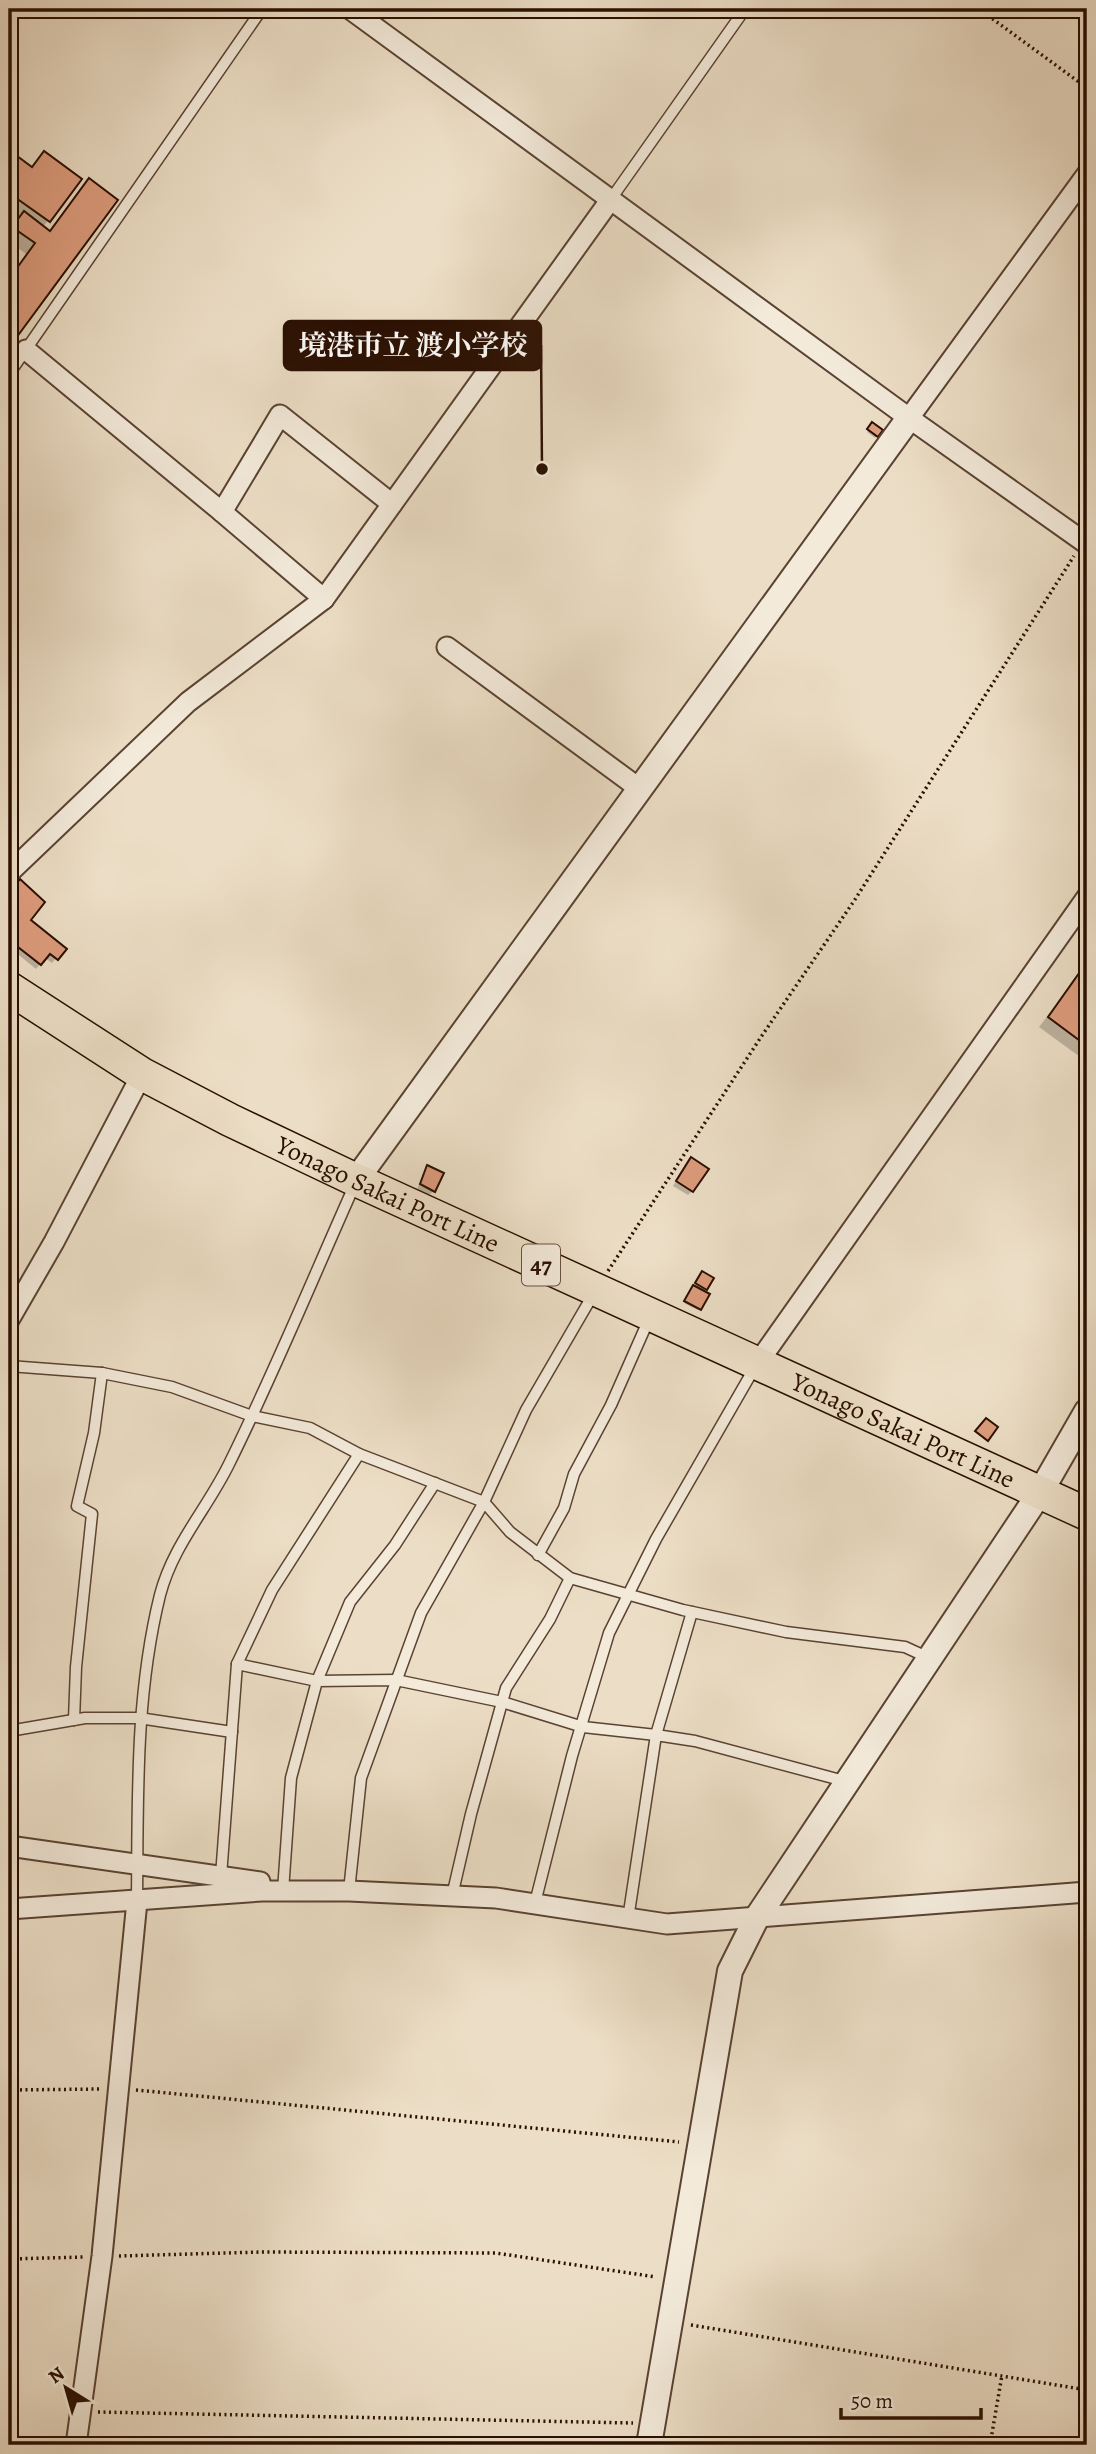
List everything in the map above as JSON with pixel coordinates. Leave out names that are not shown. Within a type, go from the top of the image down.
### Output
[{"type":"main road","name":"Yonago Sakai Port Line","points":[[9,988],[142,1074],[356,1180],[1087,1514]]},
{"type":"street","points":[[349,9],[909,418],[1085,543]]},
{"type":"street","points":[[356,1180],[1087,174]]},
{"type":"street","points":[[9,873],[188,702],[324,599],[611,199]]},
{"type":"street","points":[[26,350],[324,599]]},
{"type":"street","points":[[222,512],[279,415],[392,504]]},
{"type":"street","points":[[447,647],[640,789]]},
{"type":"street","points":[[757,1364],[1087,897]]},
{"type":"street","points":[[9,1321],[142,1074]]},
{"type":"street","points":[[650,2434],[730,1971],[756,1919],[1041,1491],[1087,1411]]},
{"type":"street","points":[[9,1846],[260,1882],[262,1891]]},
{"type":"street","points":[[9,1909],[262,1891],[349,1891],[535,1903],[667,1924],[1087,1892]]},
{"type":"street","points":[[76,2445],[102,2256],[137,1901]]},
{"type":"lane","points":[[9,374],[262,9]]},
{"type":"lane","points":[[611,199],[745,9]]},
{"type":"lane","points":[[137,1901],[139,1718],[160,1593],[178,1546],[227,1468],[252,1416],[356,1180]]},
{"type":"lane","points":[[349,1891],[361,1778],[421,1613],[484,1502],[526,1410],[596,1290]]},
{"type":"lane","points":[[538,1555],[564,1508],[574,1474],[611,1405],[651,1315]]},
{"type":"lane","points":[[535,1903],[572,1756],[610,1633],[656,1538],[757,1364]]},
{"type":"lane","points":[[9,1366],[102,1373],[172,1387],[252,1416],[310,1429],[359,1454],[484,1502],[510,1532],[570,1578],[692,1612],[786,1632],[905,1647],[931,1659]]},
{"type":"lane","points":[[74,1720],[76,1667],[92,1514],[77,1506],[94,1433],[102,1373]]},
{"type":"lane","points":[[221,1876],[237,1664],[272,1590],[359,1454]]},
{"type":"lane","points":[[283,1891],[291,1778],[317,1681],[350,1602],[395,1545],[435,1483]]},
{"type":"lane","points":[[453,1896],[506,1688],[550,1619],[570,1578]]},
{"type":"lane","points":[[627,1919],[656,1735],[692,1612]]},
{"type":"lane","points":[[237,1664],[317,1681],[396,1680],[502,1702],[583,1727],[695,1741],[848,1783]]},
{"type":"lane","points":[[9,1731],[74,1720],[139,1718],[232,1732]]},
{"type":"path","points":[[979,9],[1087,88]]},
{"type":"path","points":[[596,1290],[761,1037],[854,901],[1085,543]]},
{"type":"path","points":[[9,2090],[118,2089],[702,2144]]},
{"type":"path","points":[[9,2259],[261,2252],[496,2253],[678,2280]]},
{"type":"path","points":[[671,2322],[1087,2390]]},
{"type":"path","points":[[990,2445],[1002,2375]]},
{"type":"path","points":[[80,2412],[650,2434]]},
{"type":"building","points":[[9,150],[32,167],[44,151],[82,179],[50,222],[9,193]]},
{"type":"building","points":[[89,178],[118,200],[19,334],[9,326],[9,279],[35,243],[12,227],[24,211],[50,231]]},
{"type":"building","points":[[872,422],[883,430],[878,437],[867,429]]},
{"type":"building","points":[[20,879],[45,902],[31,920],[67,949],[58,960],[50,954],[41,965],[9,940],[9,894]]},
{"type":"building","points":[[1087,962],[1087,1046],[1048,1017]]},
{"type":"building","points":[[691,1157],[709,1169],[693,1192],[676,1181]]},
{"type":"building","points":[[427,1165],[444,1173],[435,1192],[420,1184]]},
{"type":"building","points":[[702,1271],[714,1278],[707,1290],[695,1283]]},
{"type":"building","points":[[693,1285],[710,1294],[701,1310],[684,1301]]},
{"type":"building","points":[[986,1418],[998,1427],[988,1441],[975,1431]]},
{"type":"place","name":"境港市立 渡小学校","points":[[542,469]]}]
